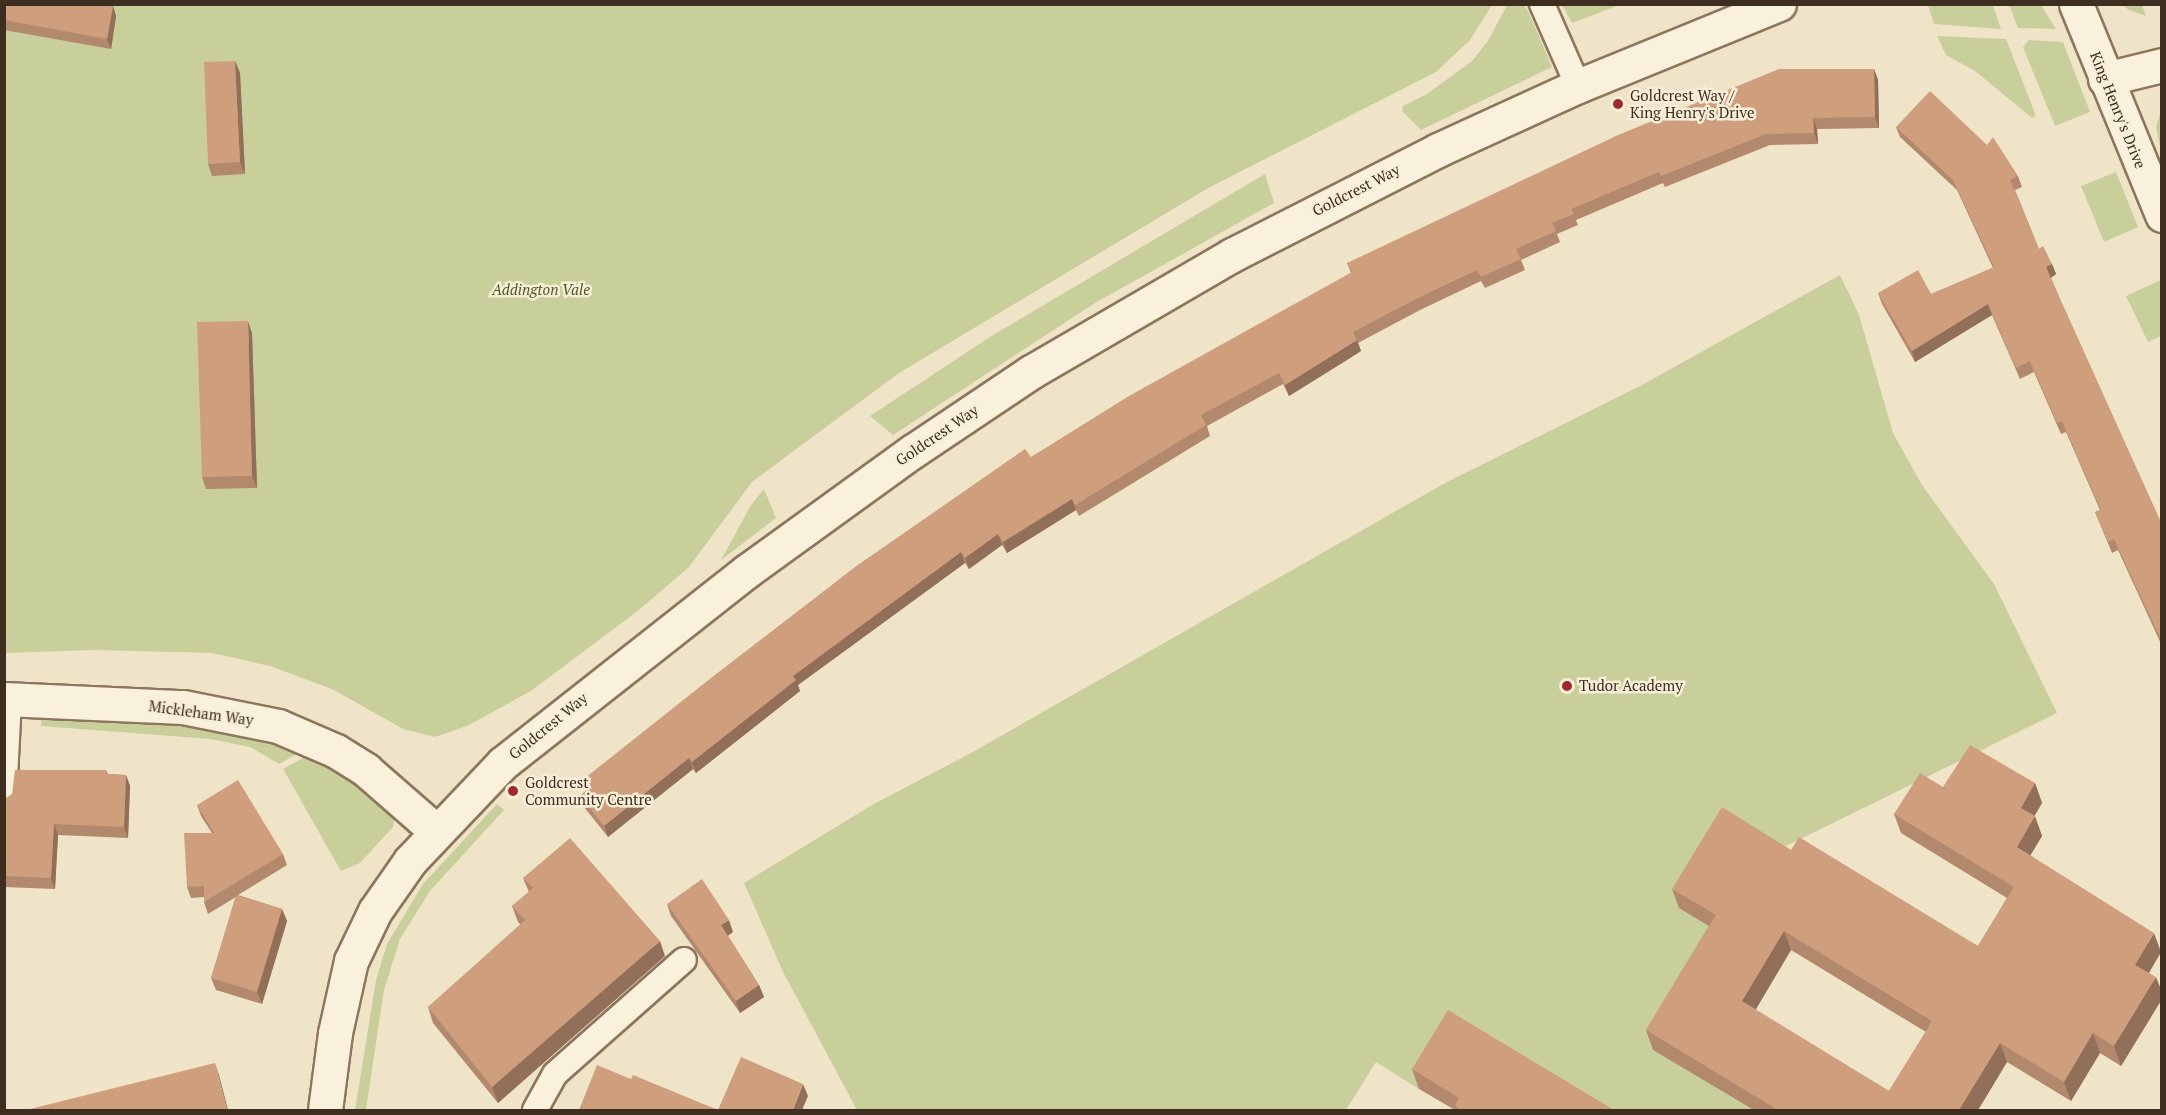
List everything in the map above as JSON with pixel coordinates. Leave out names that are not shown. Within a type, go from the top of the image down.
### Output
[{"type":"street","name":"Goldcrest Way","points":[[325,1110],[335,1034],[351,961],[375,912],[436,831],[503,763],[647,648],[843,501],[1031,372],[1130,312],[1334,200],[1578,86],[1779,4]]},
{"type":"street","name":"King Henry's Drive","points":[[2076,4],[2162,215]]},
{"type":"street","points":[[2105,79],[2162,65]]},
{"type":"street","name":"Mickleham Way","points":[[7,699],[183,707],[278,726],[326,746],[366,770],[436,831]]},
{"type":"lane","points":[[1542,4],[1578,86]]},
{"type":"lane","points":[[4,798],[7,699]]},
{"type":"lane","points":[[536,1110],[546,1086],[567,1062],[684,960]]},
{"type":"green space","name":"Addington Vale","points":[[4,5],[1492,5],[1470,40],[1436,72],[1210,187],[899,373],[752,482],[689,567],[639,610],[531,691],[467,726],[435,737],[403,729],[334,690],[270,666],[212,653],[94,650],[5,653]]},
{"type":"green space","points":[[1507,5],[1523,5],[1528,11],[1552,67],[1421,130],[1402,111],[1403,106],[1427,94],[1472,61],[1488,41]]},
{"type":"green space","points":[[1562,5],[1619,5],[1572,23]]},
{"type":"green space","points":[[1928,5],[1993,5],[2001,29],[1934,24]]},
{"type":"green space","points":[[2009,5],[2041,5],[2056,29],[2018,28]]},
{"type":"green space","points":[[2122,5],[2142,5],[2146,16],[2129,10]]},
{"type":"green space","points":[[1937,36],[2006,39],[2036,116],[2032,118],[1975,71],[1946,55]]},
{"type":"green space","points":[[2029,40],[2063,42],[2090,112],[2055,126],[2023,47]]},
{"type":"green space","points":[[2161,110],[2161,151],[2156,127]]},
{"type":"green space","points":[[2116,172],[2138,227],[2104,242],[2081,186]]},
{"type":"green space","points":[[1265,174],[1274,203],[1095,303],[893,435],[870,416],[993,335]]},
{"type":"green space","name":"Tudor Academy","points":[[1840,275],[1859,315],[1893,433],[1922,485],[1994,584],[2057,713],[1772,853],[1723,934],[1754,1110],[1589,1110],[1419,1089],[1376,1062],[1346,1110],[857,1110],[783,972],[744,883],[872,805],[971,753],[1445,483],[1642,385]]},
{"type":"green space","points":[[2161,280],[2161,336],[2148,342],[2126,296]]},
{"type":"green space","points":[[764,489],[776,518],[721,560],[751,505]]},
{"type":"green space","points":[[41,715],[179,723],[244,733],[300,752],[279,764],[250,747],[210,739],[41,726]]},
{"type":"green space","points":[[316,757],[348,775],[394,820],[393,827],[360,863],[341,871],[283,769],[303,758]]},
{"type":"green space","points":[[497,804],[504,810],[430,891],[400,939],[384,990],[366,1110],[355,1110],[376,980],[387,944],[423,884]]},
{"type":"building","points":[[4,4],[107,4],[113,6],[107,39],[4,20]]},
{"type":"building","points":[[235,61],[240,162],[208,164],[204,62]]},
{"type":"building","points":[[1779,69],[1874,69],[1875,117],[1813,118],[1814,133],[1766,134],[1661,176],[1659,172],[1571,209],[1574,214],[1552,223],[1556,231],[1516,249],[1521,259],[1481,277],[1477,270],[1416,299],[1353,332],[1357,340],[1285,385],[1279,373],[1201,415],[1206,425],[1075,505],[1072,499],[1003,542],[998,534],[965,558],[961,552],[793,676],[796,680],[692,762],[689,758],[604,826],[580,796],[592,786],[585,778],[711,678],[855,567],[1025,449],[1031,457],[1129,396],[1352,272],[1347,263],[1618,135]]},
{"type":"building","points":[[1930,91],[1987,145],[1993,137],[2018,176],[2010,180],[2039,249],[2043,246],[2052,264],[2046,267],[2162,525],[2162,642],[2114,539],[2108,542],[2095,512],[2101,510],[2062,421],[2057,423],[2030,361],[2016,368],[1988,304],[1912,351],[1878,293],[1918,270],[1931,294],[1994,267],[1953,180],[1896,127]]},
{"type":"building","points":[[248,321],[252,476],[202,477],[197,322]]},
{"type":"building","points":[[1970,745],[2035,783],[2021,808],[2035,816],[2017,847],[2154,933],[2135,965],[2156,977],[2114,1046],[2093,1033],[2064,1082],[2000,1043],[1959,1110],[1778,1110],[1646,1030],[1716,915],[1672,889],[1722,807],[1791,850],[1799,837],[1978,946],[2014,887],[1894,814],[1920,773],[1943,787]],"holes":[[[1784,931],[1932,1021],[1889,1091],[1742,1001]]]},
{"type":"building","points":[[15,770],[106,770],[106,774],[126,775],[124,827],[54,824],[51,878],[4,876],[4,799],[12,794]]},
{"type":"building","points":[[238,780],[283,854],[204,902],[204,886],[187,887],[184,833],[214,833],[197,805]]},
{"type":"building","points":[[570,838],[660,941],[492,1087],[428,1007],[525,920],[512,906],[533,888],[523,878]]},
{"type":"building","points":[[702,879],[729,920],[721,925],[759,985],[736,1001],[667,904]]},
{"type":"building","points":[[236,895],[282,909],[257,992],[211,978]]},
{"type":"building","points":[[1448,1010],[1614,1110],[1462,1110],[1455,1106],[1459,1098],[1412,1069]]},
{"type":"building","points":[[741,1057],[803,1084],[793,1110],[718,1110]]},
{"type":"building","points":[[215,1063],[227,1110],[26,1110]]},
{"type":"building","points":[[597,1065],[631,1079],[633,1075],[718,1110],[579,1110]]},
{"type":"place","name":"Goldcrest Way / King Henry's Drive","points":[[1618,104]]},
{"type":"place","name":"Tudor Academy","points":[[1567,686]]},
{"type":"place","name":"Goldcrest Community Centre","points":[[513,791]]}]
